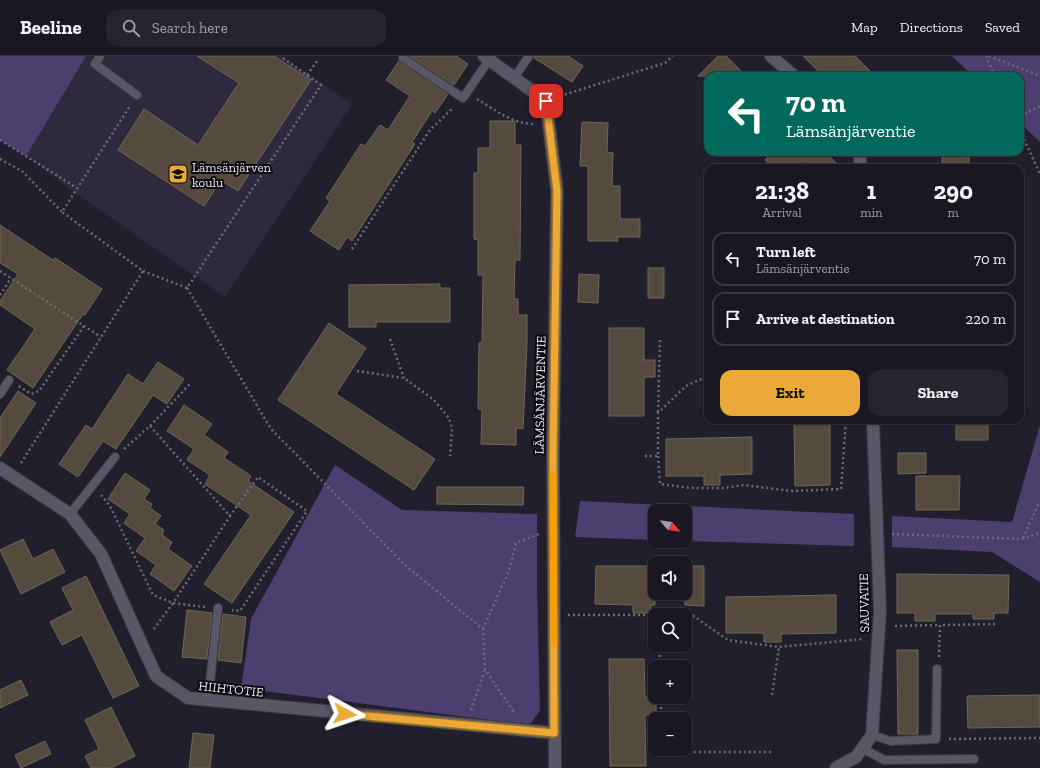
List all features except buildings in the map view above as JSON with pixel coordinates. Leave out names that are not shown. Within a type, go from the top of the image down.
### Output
[{"type":"street","points":[[771,56],[789,72]]},
{"type":"street","points":[[486,58],[546,101]]},
{"type":"street","name":"LÄMSÄNJÄRVENTIE","points":[[546,101],[557,191],[553,529],[555,768]]},
{"type":"street","name":"SAUVATIE","points":[[872,735],[879,632],[873,424]]},
{"type":"street","name":"HIIHTOTIE","points":[[0,468],[70,514],[101,554],[156,676],[188,698],[554,733]]},
{"type":"street","points":[[836,768],[856,757],[872,735]]},
{"type":"lane","points":[[100,56],[95,64],[137,95]]},
{"type":"lane","points":[[514,78],[529,56]]},
{"type":"lane","points":[[404,58],[465,95],[486,58]]},
{"type":"lane","points":[[0,394],[9,380]]},
{"type":"lane","points":[[70,514],[115,457]]},
{"type":"lane","points":[[208,701],[218,608]]},
{"type":"lane","points":[[872,735],[891,741],[936,739],[937,669]]},
{"type":"lane","points":[[862,748],[884,760],[974,759]]},
{"type":"path","points":[[188,288],[321,85],[283,58],[284,56]]},
{"type":"path","points":[[546,101],[665,63],[673,56]]},
{"type":"path","points":[[987,56],[993,72]]},
{"type":"path","points":[[987,56],[1040,76]]},
{"type":"path","points":[[308,75],[318,60]]},
{"type":"path","points":[[62,212],[137,95]]},
{"type":"path","points":[[352,249],[430,130],[465,95],[523,124],[549,125]]},
{"type":"path","points":[[1024,114],[1040,106]]},
{"type":"path","points":[[1024,139],[1040,174]]},
{"type":"path","points":[[0,140],[77,188]]},
{"type":"path","points":[[0,158],[22,171],[62,212],[143,271],[188,288],[271,429],[406,566],[483,629]]},
{"type":"path","points":[[0,271],[101,337]]},
{"type":"path","points":[[12,476],[143,271]]},
{"type":"path","points":[[0,295],[11,278]]},
{"type":"path","points":[[9,380],[31,394],[39,391],[84,326]]},
{"type":"path","points":[[660,338],[658,413],[658,456],[660,484],[691,488],[715,488],[744,485],[792,491],[841,490],[846,424]]},
{"type":"path","points":[[390,339],[404,378]]},
{"type":"path","points":[[357,371],[404,378],[434,400],[449,418],[452,428],[450,456]]},
{"type":"path","points":[[658,413],[686,386],[704,378]]},
{"type":"path","points":[[115,457],[150,426],[191,383]]},
{"type":"path","points":[[150,426],[230,516]]},
{"type":"path","points":[[645,456],[658,456]]},
{"type":"path","points":[[92,486],[110,506],[153,595],[173,604],[240,611],[308,511],[258,477],[230,516],[173,604],[141,644]]},
{"type":"path","points":[[1022,539],[1040,501]]},
{"type":"path","points":[[466,725],[485,669],[483,629],[509,571],[516,543],[553,529]]},
{"type":"path","points":[[876,534],[1022,539],[1040,533]]},
{"type":"path","points":[[554,615],[648,615]]},
{"type":"path","points":[[692,615],[728,640],[779,647],[879,632],[940,625],[995,624]]},
{"type":"path","points":[[937,669],[940,647],[940,625]]},
{"type":"path","points":[[772,695],[779,647]]},
{"type":"path","points":[[485,669],[526,731]]},
{"type":"path","points":[[936,739],[1040,738]]},
{"type":"path","points":[[692,752],[771,752]]},
{"type":"shaded area","points":[[0,56],[86,56],[26,156],[0,140]]},
{"type":"shaded area","name":"Lämsänjärven koulu","points":[[86,56],[281,56],[352,104],[225,297],[74,192],[26,156]]},
{"type":"shaded area","points":[[952,56],[1040,56],[1040,142],[1024,127],[1024,72],[969,72]]},
{"type":"shaded area","points":[[1040,425],[1040,582],[992,552],[892,547],[892,516],[1012,522]]},
{"type":"shaded area","points":[[335,465],[402,510],[537,514],[540,710],[530,725],[241,688],[251,619]]},
{"type":"shaded area","points":[[580,501],[648,504],[648,540],[575,537]]},
{"type":"shaded area","points":[[692,506],[854,514],[854,546],[692,541]]},
{"type":"slow traffic","points":[[553,474],[554,643]]},
{"type":"place","name":"Lämsänjärven koulu","points":[[178,174]]},
{"type":"route","points":[[345,714],[554,733],[553,458],[557,191],[546,101]]}]
